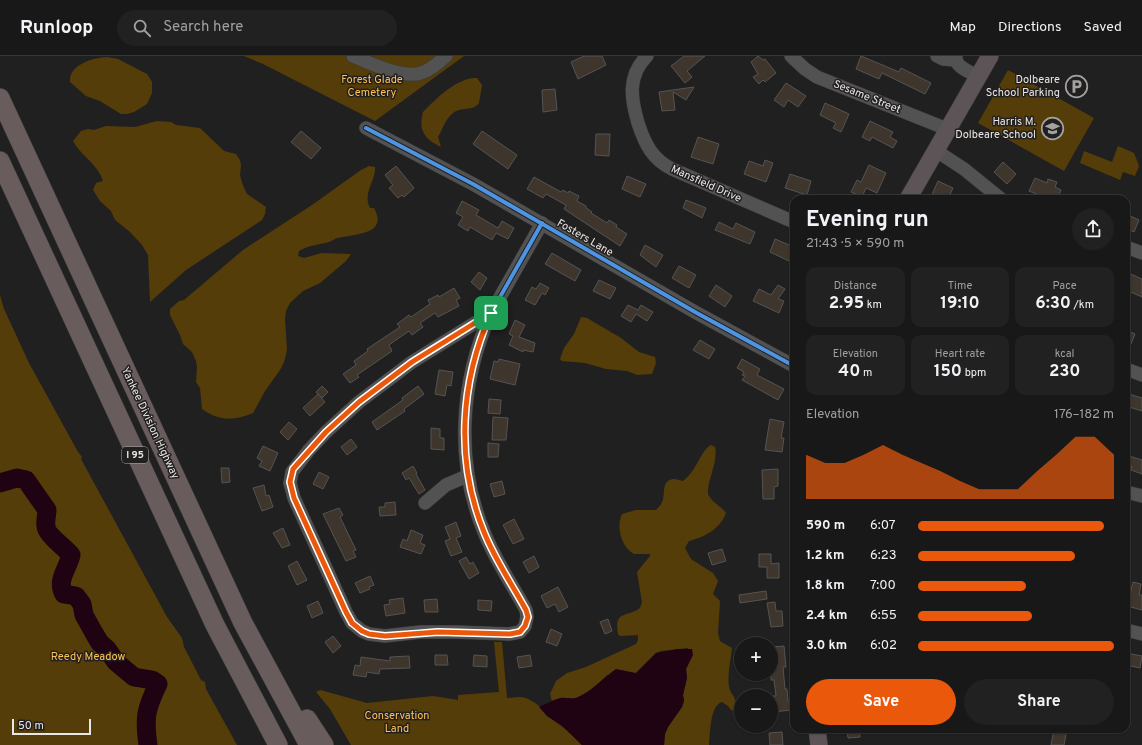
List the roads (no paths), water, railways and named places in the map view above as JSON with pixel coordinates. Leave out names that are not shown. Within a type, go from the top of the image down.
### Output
[{"type":"highway","name":"Yankee Division Highway","points":[[0,98],[243,623],[308,745]]},
{"type":"highway","name":"I 95","points":[[0,161],[215,625],[278,745]]},
{"type":"highway","points":[[243,623],[324,745]]},
{"type":"main road","points":[[910,195],[990,56]]},
{"type":"main road","points":[[818,733],[819,745]]},
{"type":"street","points":[[353,56],[380,61],[401,74],[416,75],[428,70],[446,56]]},
{"type":"street","name":"Mansfield Drive","points":[[647,56],[638,67],[634,76],[632,98],[645,143],[656,158],[672,169],[790,220]]},
{"type":"street","name":"Sesame Street","points":[[791,56],[805,69],[817,77],[947,129]]},
{"type":"street","points":[[937,56],[943,59],[955,58],[959,66],[978,76]]},
{"type":"street","name":"Fosters Lane","points":[[366,128],[473,184],[679,303],[790,364]]},
{"type":"street","points":[[935,150],[964,169],[996,195]]},
{"type":"street","points":[[491,313],[412,362],[359,402],[326,432],[309,450],[292,472],[290,482],[294,498],[341,602],[352,623],[369,634],[385,636],[444,632],[510,634],[523,629],[527,620],[526,610],[498,562],[484,532],[467,476],[465,430],[468,386],[475,352],[491,313],[542,223]]},
{"type":"street","points":[[1130,248],[1142,253]]},
{"type":"street","points":[[1130,370],[1142,375]]},
{"type":"street","points":[[425,503],[446,485],[467,476]]},
{"type":"street","points":[[1130,493],[1142,496]]},
{"type":"street","points":[[1130,631],[1142,634]]},
{"type":"waterway","points":[[0,483],[17,478],[26,480],[47,510],[46,526],[49,533],[71,555],[63,574],[61,584],[64,594],[76,596],[82,604],[84,615],[100,643],[107,649],[116,662],[134,677],[152,680],[158,684],[147,713],[146,727],[148,745]]},
{"type":"place","name":"Dolbeare School Parking","points":[[1076,86]]},
{"type":"place","name":"Harris M. Dolbeare School","points":[[1052,128]]},
{"type":"park label","name":"Forest Glade Cemetery","points":[[372,86]]},
{"type":"park label","name":"Reedy Meadow","points":[[88,657]]},
{"type":"park label","name":"Conservation Land","points":[[397,722]]}]
